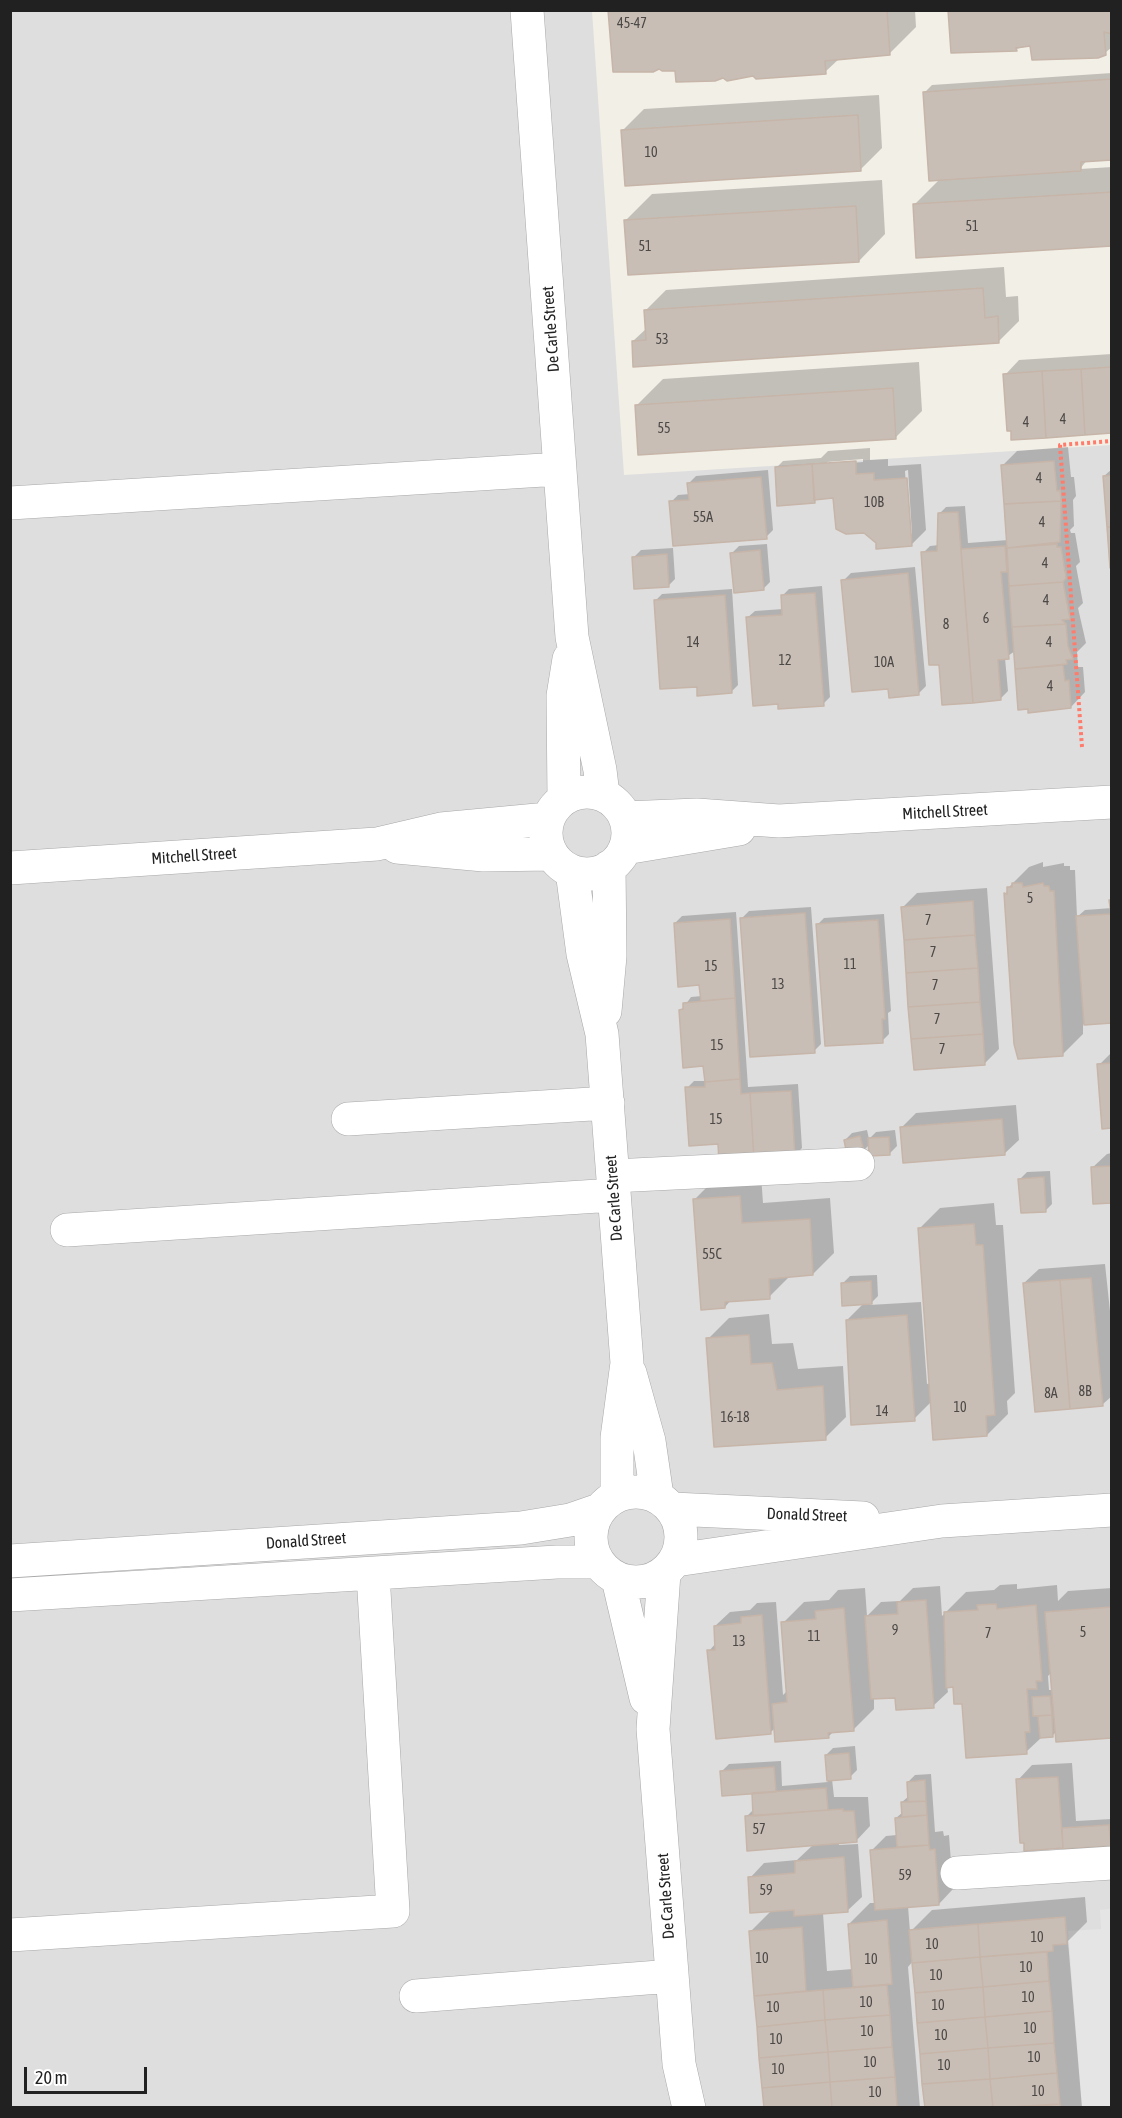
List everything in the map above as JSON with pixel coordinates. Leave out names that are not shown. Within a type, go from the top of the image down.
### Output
[{"type":"street","name":"De Carle Street","points":[[529,14],[572,637],[600,770],[616,832],[610,956],[602,1034]]},
{"type":"street","points":[[10,503],[560,469]]},
{"type":"street","name":"De Carle Street","points":[[556,809],[563,696],[572,637]]},
{"type":"street","points":[[590,791],[616,832],[597,873],[561,862],[547,843],[556,809],[576,793],[590,791]]},
{"type":"street","name":"Mitchell Street","points":[[616,832],[697,815],[779,821],[1112,802]]},
{"type":"street","name":"Mitchell Street","points":[[10,868],[377,844],[441,829],[556,809]]},
{"type":"street","name":"Mitchell Street","points":[[377,844],[561,862]]},
{"type":"street","name":"De Carle Street","points":[[561,862],[602,1034],[608,1103],[627,1363],[608,1503]]},
{"type":"street","points":[[348,1119],[608,1103]]},
{"type":"street","points":[[67,1230],[858,1164]]},
{"type":"street","name":"De Carle Street","points":[[627,1363],[665,1503]]},
{"type":"street","points":[[10,1595],[556,1562],[608,1570],[641,1582],[670,1567],[682,1534],[665,1503],[644,1492],[608,1503],[591,1536],[592,1550],[608,1570]]},
{"type":"street","name":"Donald Street","points":[[10,1561],[521,1528],[570,1520],[608,1503]]},
{"type":"street","name":"Donald Street","points":[[665,1503],[942,1521]]},
{"type":"street","name":"Donald Street","points":[[670,1567],[942,1521],[1112,1510]]},
{"type":"street","name":"De Carle Street","points":[[670,1567],[653,1729],[679,2064],[689,2108]]},
{"type":"street","name":"De Carle Street","points":[[608,1570],[653,1729]]},
{"type":"street","points":[[10,1935],[393,1911],[373,1574]]},
{"type":"street","points":[[957,1873],[1112,1863]]},
{"type":"street","points":[[416,1996],[672,1977]]},
{"type":"street","name":"De Carle Street","points":[[675,2108],[679,2064]]},
{"type":"path","points":[[1082,747],[1060,445],[1112,441]]},
{"type":"shaded area","points":[[11,11],[592,11],[624,475],[1111,445],[1111,2107],[11,2108]]},
{"type":"shaded area","points":[[1111,1909],[1111,2107],[1082,2107],[1068,1931],[1101,1929],[1100,1910]]},
{"type":"building","points":[[608,10],[887,10],[890,55],[825,61],[826,74],[756,79],[753,76],[727,81],[723,78],[715,81],[676,82],[675,71],[659,69],[653,72],[613,72]]},
{"type":"building","points":[[948,10],[1112,10],[1112,34],[1104,32],[1106,55],[1098,58],[1032,60],[1030,46],[1016,48],[1017,51],[951,53]]},
{"type":"building","points":[[1112,79],[1112,160],[1081,162],[1081,171],[929,181],[923,92]]},
{"type":"building","points":[[858,115],[861,171],[625,186],[621,130]]},
{"type":"building","points":[[1112,192],[1112,246],[916,258],[913,204]]},
{"type":"building","points":[[856,206],[859,262],[628,275],[624,220]]},
{"type":"building","points":[[983,288],[985,318],[998,316],[999,343],[633,367],[632,341],[646,340],[644,310]]},
{"type":"building","points":[[1112,367],[1112,433],[1085,435],[1081,369]]},
{"type":"building","points":[[1081,369],[1085,435],[1046,438],[1042,371]]},
{"type":"building","points":[[1042,371],[1046,438],[1011,440],[1011,431],[1007,431],[1003,374]]},
{"type":"building","points":[[893,388],[896,439],[638,455],[635,405]]},
{"type":"building","points":[[856,461],[856,474],[874,473],[874,480],[907,478],[912,546],[876,549],[876,543],[864,533],[846,534],[836,529],[833,498],[814,500],[812,464]]},
{"type":"building","points":[[1054,461],[1057,491],[1060,490],[1061,501],[1004,504],[1001,465]]},
{"type":"building","points":[[812,464],[815,503],[777,506],[775,467]]},
{"type":"building","points":[[1112,475],[1112,527],[1107,527],[1103,476]]},
{"type":"building","points":[[761,477],[767,539],[673,546],[669,501],[689,500],[687,483]]},
{"type":"building","points":[[1061,501],[1060,542],[1007,548],[1004,504]]},
{"type":"building","points":[[958,512],[973,703],[942,705],[939,665],[929,665],[921,552],[937,551],[938,513]]},
{"type":"building","points":[[1107,527],[1112,527],[1112,568],[1110,568]]},
{"type":"building","points":[[1057,544],[1057,547],[1061,547],[1066,578],[1063,582],[1009,586],[1007,548]]},
{"type":"building","points":[[1005,546],[1007,572],[1001,572],[1009,659],[998,660],[1001,700],[973,703],[961,549]]},
{"type":"building","points":[[760,550],[764,590],[734,593],[730,553]]},
{"type":"building","points":[[667,554],[669,587],[634,589],[632,557]]},
{"type":"building","points":[[908,573],[919,695],[889,698],[888,689],[852,692],[841,580]]},
{"type":"building","points":[[1063,582],[1070,619],[1062,620],[1066,624],[1012,627],[1009,586]]},
{"type":"building","points":[[815,593],[824,706],[778,709],[778,704],[753,706],[746,617],[782,615],[781,595]]},
{"type":"building","points":[[725,595],[732,693],[697,696],[697,687],[660,689],[654,600]]},
{"type":"building","points":[[1066,624],[1068,646],[1073,659],[1066,660],[1067,664],[1015,669],[1012,627]]},
{"type":"building","points":[[1063,665],[1065,681],[1069,680],[1071,708],[1028,713],[1028,709],[1018,710],[1015,669]]},
{"type":"building","points":[[1012,883],[1022,883],[1023,887],[1043,883],[1044,886],[1049,886],[1050,891],[1054,891],[1063,1056],[1018,1059],[1014,1044],[1004,893],[1007,894],[1007,887],[1012,887]]},
{"type":"building","points":[[1109,900],[1112,900],[1112,1023],[1084,1025],[1076,916],[1111,914]]},
{"type":"building","points":[[973,901],[975,935],[904,940],[901,907]]},
{"type":"building","points":[[805,913],[815,1053],[750,1057],[740,918]]},
{"type":"building","points":[[730,919],[735,998],[701,1001],[699,985],[678,987],[674,923]]},
{"type":"building","points":[[878,920],[885,1019],[882,1019],[883,1043],[825,1046],[816,924]]},
{"type":"building","points":[[975,935],[978,968],[906,973],[904,940]]},
{"type":"building","points":[[978,968],[980,1002],[908,1007],[906,973]]},
{"type":"building","points":[[735,998],[740,1079],[705,1082],[703,1066],[683,1068],[679,1010],[683,1009],[683,1003]]},
{"type":"building","points":[[980,1002],[983,1034],[911,1039],[908,1007]]},
{"type":"building","points":[[983,1034],[985,1065],[914,1070],[911,1039]]},
{"type":"building","points":[[1112,1063],[1112,1128],[1102,1129],[1097,1064]]},
{"type":"building","points":[[740,1079],[741,1094],[750,1093],[754,1160],[719,1162],[718,1144],[689,1146],[685,1087],[705,1087],[705,1082]]},
{"type":"building","points":[[791,1091],[795,1157],[754,1160],[750,1093]]},
{"type":"building","points":[[1002,1119],[1005,1155],[903,1163],[900,1127]]},
{"type":"building","points":[[860,1136],[864,1151],[847,1155],[844,1140]]},
{"type":"building","points":[[889,1137],[890,1155],[869,1156],[868,1138]]},
{"type":"building","points":[[1112,1166],[1112,1203],[1093,1204],[1091,1167]]},
{"type":"building","points":[[1044,1177],[1046,1212],[1021,1213],[1018,1179]]},
{"type":"building","points":[[740,1196],[742,1223],[810,1219],[813,1275],[769,1279],[770,1299],[725,1302],[725,1308],[701,1310],[693,1199]]},
{"type":"building","points":[[974,1224],[976,1245],[983,1245],[995,1415],[986,1416],[987,1436],[933,1440],[918,1228]]},
{"type":"building","points":[[1091,1278],[1103,1406],[1070,1409],[1060,1280]]},
{"type":"building","points":[[1060,1280],[1070,1409],[1035,1412],[1023,1283]]},
{"type":"building","points":[[871,1281],[872,1304],[842,1306],[841,1283]]},
{"type":"building","points":[[907,1315],[915,1421],[851,1425],[846,1320]]},
{"type":"building","points":[[749,1335],[751,1364],[772,1363],[777,1390],[823,1386],[826,1440],[714,1447],[706,1338]]},
{"type":"building","points":[[926,1600],[934,1708],[896,1710],[895,1698],[871,1699],[865,1616],[898,1614],[897,1602]]},
{"type":"building","points":[[996,1604],[997,1609],[1036,1605],[1042,1681],[1036,1681],[1037,1689],[1027,1689],[1030,1732],[1025,1732],[1027,1754],[966,1758],[962,1704],[954,1704],[953,1687],[946,1688],[944,1612],[978,1610],[977,1605]]},
{"type":"building","points":[[1112,1607],[1112,1738],[1056,1742],[1045,1612]]},
{"type":"building","points":[[844,1608],[854,1731],[828,1733],[829,1738],[775,1742],[772,1704],[787,1702],[781,1622],[816,1619],[815,1611]]},
{"type":"building","points":[[762,1615],[771,1734],[716,1739],[707,1650],[715,1650],[714,1626],[741,1623],[741,1617]]},
{"type":"building","points":[[1050,1696],[1052,1715],[1033,1716],[1032,1697]]},
{"type":"building","points":[[1052,1715],[1053,1737],[1040,1738],[1038,1716]]},
{"type":"building","points":[[849,1753],[851,1779],[827,1781],[825,1755]]},
{"type":"building","points":[[774,1767],[776,1792],[722,1796],[720,1771]]},
{"type":"building","points":[[1058,1777],[1063,1848],[1024,1851],[1024,1843],[1020,1843],[1016,1779]]},
{"type":"building","points":[[925,1780],[926,1801],[908,1802],[907,1782]]},
{"type":"building","points":[[826,1788],[828,1810],[753,1816],[752,1793]]},
{"type":"building","points":[[926,1801],[927,1815],[902,1817],[901,1802]]},
{"type":"building","points":[[843,1809],[843,1811],[854,1811],[857,1842],[747,1851],[745,1816]]},
{"type":"building","points":[[927,1815],[929,1845],[897,1847],[895,1818]]},
{"type":"building","points":[[1109,1825],[1111,1846],[1063,1849],[1062,1828]]},
{"type":"building","points":[[929,1845],[930,1850],[935,1849],[939,1905],[875,1910],[870,1850]]},
{"type":"building","points":[[844,1857],[848,1912],[794,1916],[794,1910],[750,1913],[748,1877],[795,1873],[795,1861]]},
{"type":"building","points":[[1065,1917],[1067,1944],[1053,1945],[1053,1951],[980,1957],[978,1924]]},
{"type":"building","points":[[887,1920],[892,1984],[853,1987],[848,1924]]},
{"type":"building","points":[[978,1924],[980,1957],[912,1963],[909,1930]]},
{"type":"building","points":[[802,1927],[806,1991],[754,1996],[749,1931]]},
{"type":"building","points":[[1047,1952],[1049,1981],[983,1987],[980,1957]]},
{"type":"building","points":[[980,1957],[983,1987],[915,1993],[912,1963]]},
{"type":"building","points":[[1049,1981],[1052,2011],[985,2017],[983,1987]]},
{"type":"building","points":[[887,1985],[890,2015],[825,2020],[823,1990]]},
{"type":"building","points":[[983,1987],[985,2017],[917,2023],[915,1993]]},
{"type":"building","points":[[823,1990],[825,2020],[757,2027],[754,1996]]},
{"type":"building","points":[[1052,2011],[1054,2043],[988,2048],[985,2017]]},
{"type":"building","points":[[890,2015],[892,2047],[828,2052],[825,2020]]},
{"type":"building","points":[[985,2017],[988,2048],[920,2054],[917,2023]]},
{"type":"building","points":[[825,2020],[828,2052],[759,2058],[757,2027]]},
{"type":"building","points":[[1054,2043],[1057,2073],[990,2079],[988,2048]]},
{"type":"building","points":[[892,2047],[895,2077],[830,2082],[828,2052]]},
{"type":"building","points":[[988,2048],[990,2079],[922,2084],[920,2054]]},
{"type":"building","points":[[828,2052],[830,2082],[762,2088],[759,2058]]},
{"type":"building","points":[[1057,2073],[1060,2104],[993,2108],[990,2079]]},
{"type":"building","points":[[895,2077],[897,2107],[832,2108],[830,2082]]},
{"type":"building","points":[[990,2079],[993,2108],[925,2108],[922,2084]]},
{"type":"building","points":[[830,2082],[832,2108],[764,2108],[762,2088]]},
{"type":"building","points":[[1060,2104],[1060,2108],[1017,2108]]}]
